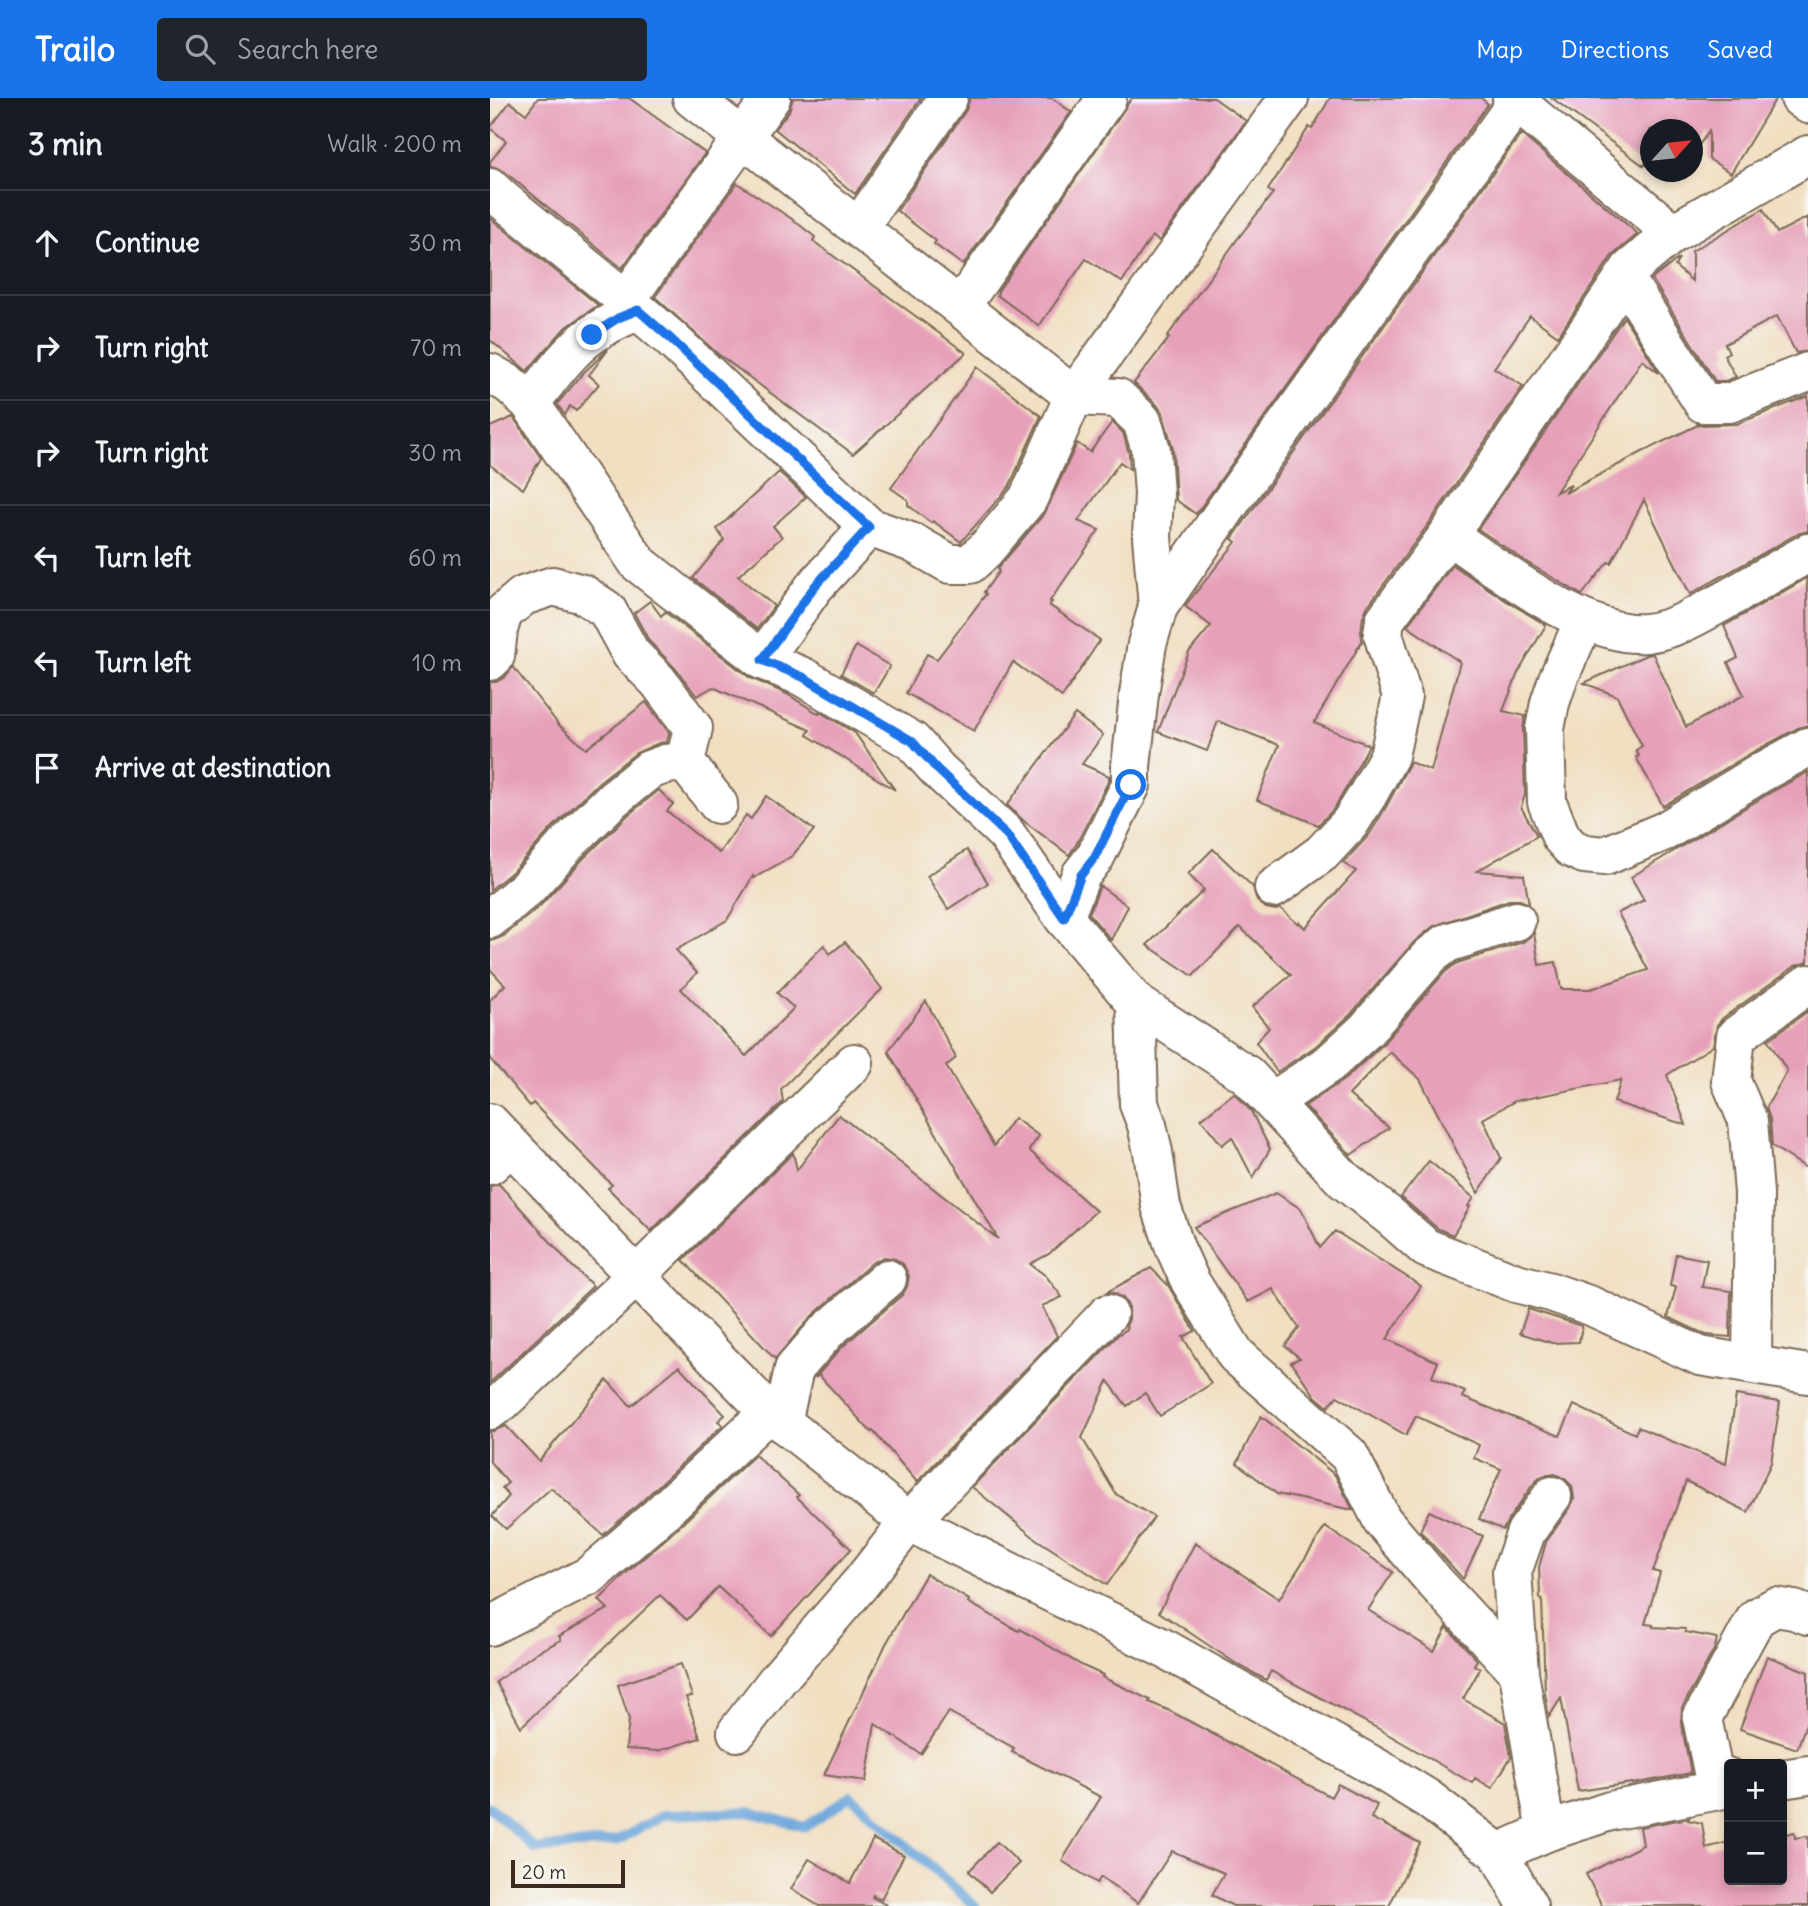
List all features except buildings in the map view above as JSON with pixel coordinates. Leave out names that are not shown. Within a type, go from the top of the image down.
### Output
[{"type":"street","points":[[692,98],[1074,396],[1118,398],[1142,421],[1151,450],[1154,494],[1152,537],[1158,607]]},
{"type":"street","points":[[771,98],[632,305],[573,351],[505,389],[638,563],[762,660],[803,677],[912,741],[937,769],[1006,834],[1064,918],[1136,1003],[1247,1075],[1344,1180],[1426,1248],[1516,1283],[1591,1306],[1700,1356],[1808,1374]]},
{"type":"street","points":[[859,227],[948,98]]},
{"type":"street","points":[[960,307],[1107,98]]},
{"type":"street","points":[[490,188],[671,339],[869,527],[913,543],[950,564],[970,564],[1028,499],[1074,396],[1289,98]]},
{"type":"street","points":[[1800,98],[1808,104]]},
{"type":"street","points":[[1064,918],[1081,875],[1095,857],[1131,785],[1139,694],[1147,644],[1158,607],[1514,100],[1673,233]]},
{"type":"street","points":[[1273,888],[1322,853],[1350,823],[1389,756],[1402,696],[1383,634],[1385,620],[1448,535],[1630,269],[1673,233],[1808,155]]},
{"type":"street","points":[[1625,278],[1703,403],[1730,403],[1808,372]]},
{"type":"street","points":[[762,660],[814,587],[869,527]]},
{"type":"street","points":[[1448,535],[1537,595],[1584,621],[1608,629],[1643,634],[1691,619],[1808,553]]},
{"type":"street","points":[[490,661],[495,656],[503,613],[523,596],[552,586],[583,594],[607,610],[631,654],[658,681],[693,728],[685,762]]},
{"type":"street","points":[[1584,621],[1558,679],[1545,729],[1547,802],[1561,837],[1571,848],[1584,854],[1605,856],[1665,831],[1808,747]]},
{"type":"street","points":[[685,762],[718,804]]},
{"type":"street","points":[[490,919],[527,888],[613,799],[649,770],[666,764],[685,762]]},
{"type":"street","points":[[1272,1102],[1339,1055],[1366,1030],[1430,956],[1447,943],[1516,921]]},
{"type":"street","points":[[1752,1363],[1754,1194],[1748,1121],[1731,1081],[1736,1036],[1808,984]]},
{"type":"street","points":[[1136,1003],[1139,1104],[1153,1152],[1161,1206],[1190,1281],[1236,1355],[1349,1455],[1382,1520],[1519,1673]]},
{"type":"street","points":[[490,1410],[502,1402],[636,1276],[854,1063]]},
{"type":"street","points":[[497,1145],[636,1276],[776,1418],[909,1521],[1167,1650],[1384,1772],[1428,1800],[1498,1853],[1528,1906]]},
{"type":"street","points":[[490,1626],[589,1576],[776,1418],[794,1369],[826,1332],[887,1279]]},
{"type":"street","points":[[737,1732],[909,1521],[1108,1314]]},
{"type":"street","points":[[1546,1832],[1519,1673],[1512,1572],[1526,1532],[1552,1496]]},
{"type":"street","points":[[1724,1776],[1713,1772],[1702,1718],[1756,1618],[1774,1607],[1808,1615]]},
{"type":"street","points":[[1787,1778],[1808,1774]]},
{"type":"street","points":[[1498,1853],[1546,1832],[1610,1811],[1724,1789]]},
{"type":"waterway","points":[[490,1807],[535,1849],[617,1841],[663,1815],[749,1812],[805,1827],[851,1796],[975,1906]]},
{"type":"route","points":[[592,335],[618,318],[638,310],[869,527],[814,587],[762,660],[803,677],[912,741],[937,769],[1006,834],[1064,918],[1081,875],[1095,857],[1131,785]]}]
